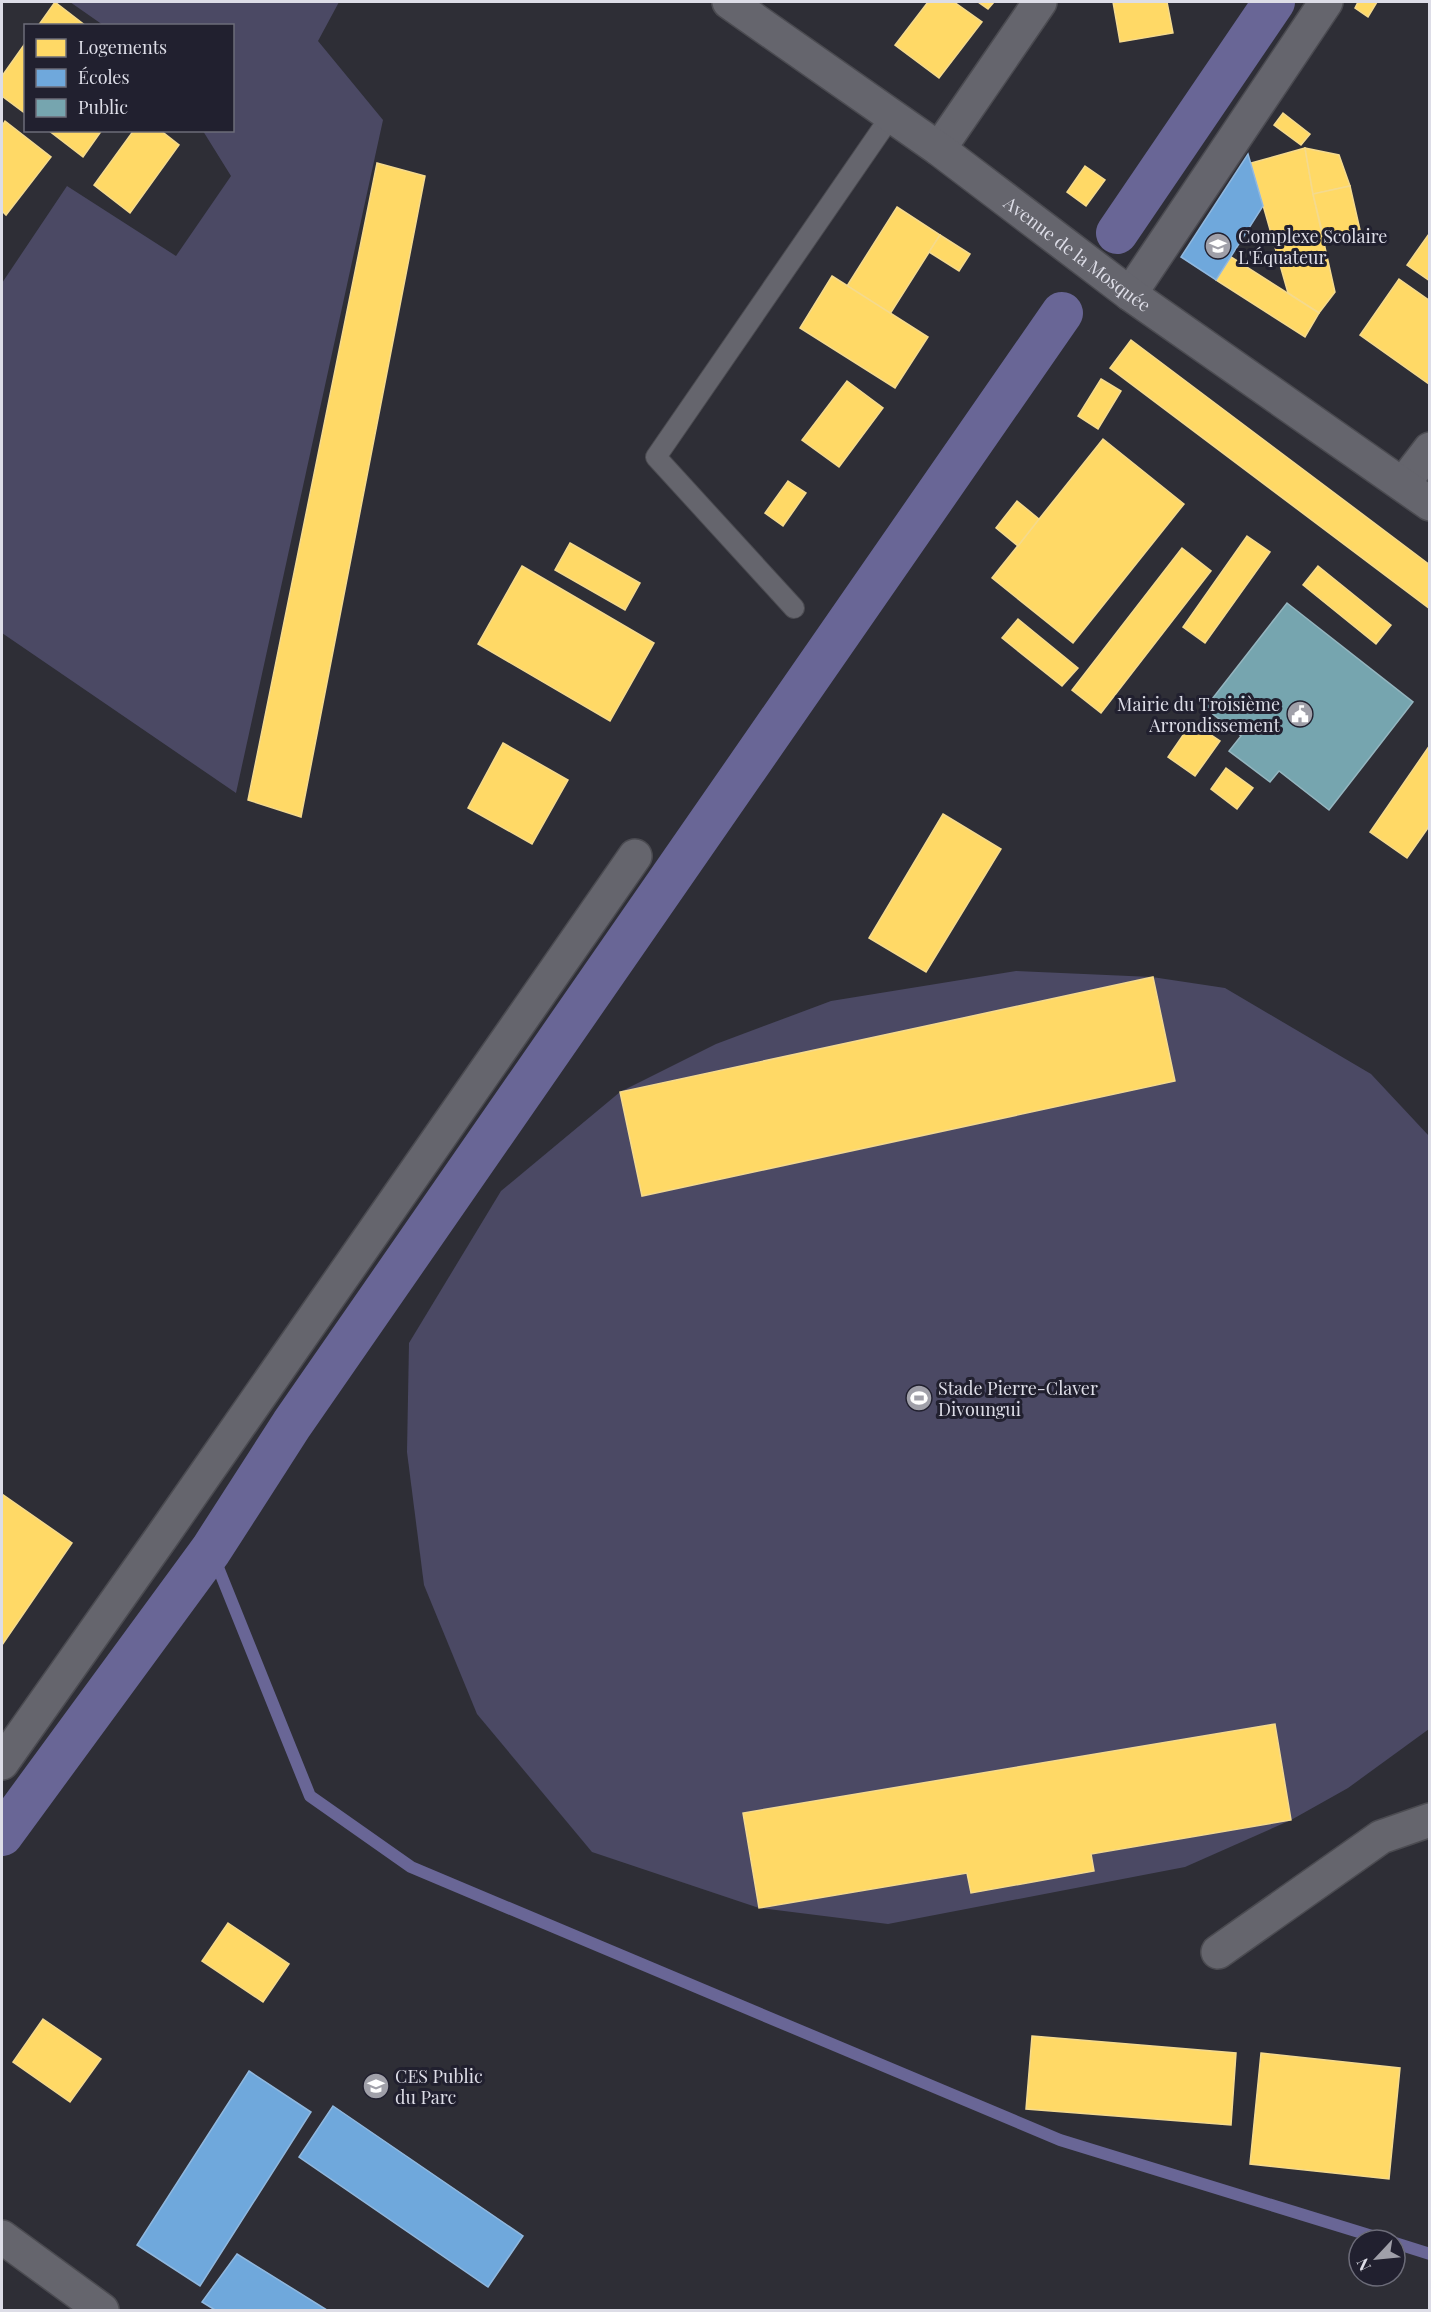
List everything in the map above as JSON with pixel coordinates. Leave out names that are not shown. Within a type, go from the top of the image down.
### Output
[{"type":"street","name":"Avenue de la Mosquée","points":[[729,2],[939,149],[1124,289],[1430,504]]},
{"type":"street","points":[[939,149],[1040,2]]},
{"type":"street","points":[[1124,289],[1326,2]]},
{"type":"street","points":[[1403,484],[1430,449]]},
{"type":"street","points":[[2,1763],[635,856]]},
{"type":"street","points":[[1218,1952],[1382,1837],[1430,1820]]},
{"type":"street","points":[[2,2237],[102,2310]]},
{"type":"lane","points":[[794,608],[656,457],[891,116]]},
{"type":"shaded area","points":[[70,2],[339,2],[318,41],[383,120],[236,793],[2,633],[2,283],[67,186],[176,256],[231,176],[204,132],[234,132],[234,24],[102,24]]},
{"type":"shaded area","name":"Stade Pierre-Claver Divoungui","points":[[1016,971],[1152,977],[1225,988],[1371,1074],[1429,1136],[1429,1729],[1348,1788],[1291,1820],[1185,1867],[888,1924],[759,1908],[592,1852],[477,1714],[424,1585],[407,1452],[409,1343],[501,1191],[620,1092],[716,1044],[831,1001]]},
{"type":"building: Logements","points":[[55,2],[83,24],[39,24]]},
{"type":"building: Logements","points":[[928,2],[954,2],[982,22],[939,78],[895,45]]},
{"type":"building: Logements","points":[[978,2],[994,2],[988,9]]},
{"type":"building: Logements","points":[[1113,2],[1167,2],[1173,33],[1120,42]]},
{"type":"building: Logements","points":[[1358,2],[1377,2],[1368,17],[1355,8]]},
{"type":"building: Logements","points":[[24,45],[24,112],[2,96],[2,76]]},
{"type":"building: Logements","points":[[1283,113],[1310,134],[1301,145],[1274,125]]},
{"type":"building: Logements","points":[[5,121],[51,157],[6,215],[2,211],[2,126]]},
{"type":"building: Logements","points":[[51,132],[101,132],[83,157]]},
{"type":"building: Logements","points":[[133,132],[163,132],[179,145],[130,213],[94,185]]},
{"type":"building: Logements","points":[[1305,148],[1335,292],[1319,313],[1288,293],[1251,163]]},
{"type":"building: Logements","points":[[1305,148],[1339,155],[1350,186],[1313,194]]},
{"type":"building: Logements","points":[[377,163],[425,176],[301,817],[248,800]]},
{"type":"building: Logements","points":[[1085,166],[1105,180],[1086,206],[1067,192]]},
{"type":"building: Logements","points":[[1350,186],[1360,230],[1324,239],[1313,194]]},
{"type":"building: Logements","points":[[897,207],[940,235],[890,314],[847,286]]},
{"type":"building: Logements","points":[[940,235],[970,254],[959,271],[929,252]]},
{"type":"building: Logements","points":[[1430,235],[1430,281],[1407,265]]},
{"type":"building: Logements","points":[[1231,257],[1319,313],[1305,337],[1216,280]]},
{"type":"building: Logements","points":[[832,276],[928,337],[895,388],[800,328]]},
{"type":"building: Logements","points":[[1399,279],[1430,301],[1429,384],[1360,335]]},
{"type":"building: Logements","points":[[1131,340],[1430,565],[1430,609],[1110,368]]},
{"type":"building: Logements","points":[[1101,379],[1121,391],[1098,429],[1078,416]]},
{"type":"building: Logements","points":[[847,381],[883,408],[839,467],[802,440]]},
{"type":"building: Logements","points":[[1103,439],[1184,504],[1073,643],[992,578]]},
{"type":"building: Logements","points":[[788,481],[806,493],[783,526],[765,513]]},
{"type":"building: Logements","points":[[1017,501],[1039,519],[1018,546],[996,528]]},
{"type":"building: Logements","points":[[1247,536],[1270,552],[1205,643],[1183,627]]},
{"type":"building: Logements","points":[[570,543],[640,583],[625,610],[555,570]]},
{"type":"building: Logements","points":[[1182,548],[1211,571],[1101,713],[1072,690]]},
{"type":"building: Logements","points":[[522,566],[654,643],[610,721],[478,644]]},
{"type":"building: Logements","points":[[1318,566],[1391,625],[1376,644],[1303,585]]},
{"type":"building: Logements","points":[[1018,619],[1078,668],[1062,686],[1002,638]]},
{"type":"building: Logements","points":[[1192,722],[1220,741],[1195,776],[1168,757]]},
{"type":"building: Logements","points":[[503,743],[568,780],[532,844],[468,808]]},
{"type":"building: Logements","points":[[1430,745],[1430,825],[1407,858],[1370,832]]},
{"type":"building: Logements","points":[[1226,768],[1253,788],[1237,809],[1211,789]]},
{"type":"building: Logements","points":[[943,814],[1001,849],[926,972],[869,938]]},
{"type":"building: Logements","points":[[1153,977],[1175,1081],[642,1196],[620,1092]]},
{"type":"building: Logements","points":[[2,1494],[72,1543],[2,1645]]},
{"type":"building: Logements","points":[[1275,1724],[1291,1820],[1091,1854],[1094,1871],[971,1893],[967,1873],[759,1908],[743,1813]]},
{"type":"building: Logements","points":[[228,1923],[289,1964],[263,2002],[202,1961]]},
{"type":"building: Logements","points":[[43,2019],[101,2059],[70,2102],[13,2062]]},
{"type":"building: Logements","points":[[1032,2036],[1236,2053],[1231,2125],[1026,2109]]},
{"type":"building: Logements","points":[[1261,2053],[1400,2068],[1389,2179],[1250,2164]]},
{"type":"building: Écoles","points":[[1248,154],[1263,206],[1216,280],[1181,257]]},
{"type":"building: Écoles","points":[[249,2071],[311,2112],[200,2286],[137,2245]]},
{"type":"building: Écoles","points":[[333,2106],[523,2236],[488,2287],[299,2157]]},
{"type":"building: Écoles","points":[[237,2254],[327,2310],[215,2310],[202,2302]]},
{"type":"building: Public","points":[[1287,603],[1413,702],[1329,810],[1279,771],[1270,782],[1229,751],[1241,736],[1205,708]]},
{"type":"waterway","points":[[1117,233],[1274,2]]},
{"type":"waterway","points":[[2,1835],[211,1550],[292,1424],[1062,313]]},
{"type":"waterway","points":[[211,1550],[310,1796],[411,1867],[1060,2140],[1347,2228]]},
{"type":"waterway","points":[[1407,2247],[1430,2254]]},
{"type":"place","name":"Complexe Scolaire L'Équateur","points":[[1218,246]]},
{"type":"place","name":"Mairie du Troisième Arrondissement","points":[[1300,714]]},
{"type":"place","name":"Stade Pierre-Claver Divoungui","points":[[919,1398]]},
{"type":"place","name":"CES Public du Parc","points":[[376,2086]]}]
